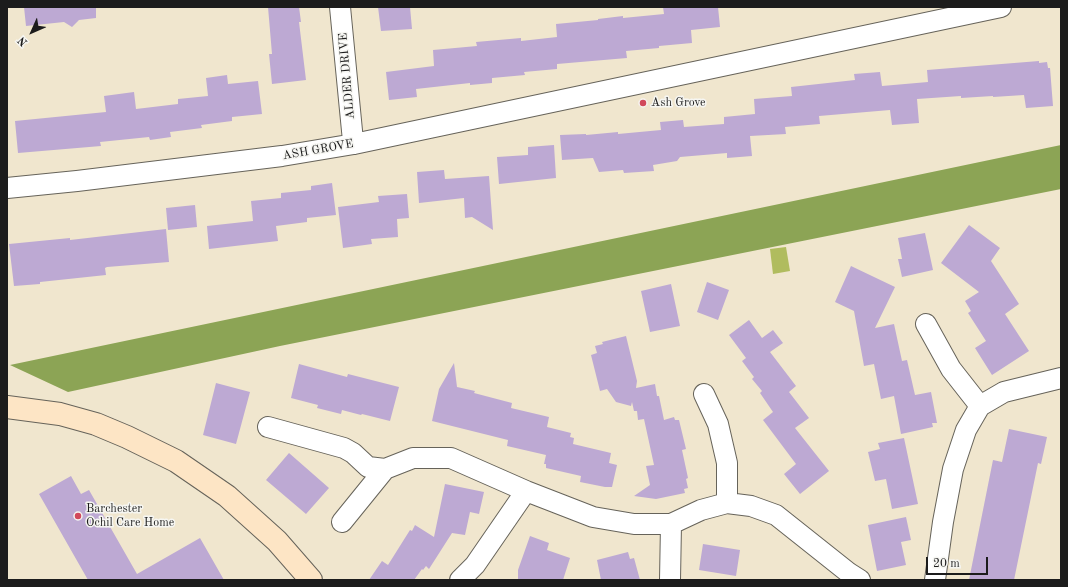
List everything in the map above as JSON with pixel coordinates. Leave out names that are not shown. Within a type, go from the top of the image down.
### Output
[{"type":"street","name":"ALDER DRIVE","points":[[340,7],[354,144]]},
{"type":"street","name":"ASH GROVE","points":[[7,188],[274,157],[354,144],[1001,7]]},
{"type":"street","points":[[926,324],[951,369],[980,406]]},
{"type":"street","points":[[935,580],[943,522],[953,469],[966,430],[980,406],[1004,392],[1061,378]]},
{"type":"street","points":[[704,394],[718,424],[727,463],[727,503]]},
{"type":"street","points":[[7,407],[60,414],[96,424],[127,437],[176,461],[227,496],[277,541],[311,580]]},
{"type":"street","points":[[268,428],[344,448],[353,453],[368,467],[385,469],[413,458],[451,458],[526,491],[593,517],[634,524],[671,524],[701,510],[727,503],[751,506],[776,515],[860,580]]},
{"type":"street","points":[[342,522],[385,469]]},
{"type":"street","points":[[460,580],[475,565],[526,491]]},
{"type":"street","points":[[670,580],[671,524]]},
{"type":"green space","points":[[1061,145],[1061,189],[280,346],[68,392],[10,365]]},
{"type":"green space","points":[[786,247],[790,271],[773,274],[770,249]]},
{"type":"building","points":[[24,7],[96,7],[96,18],[79,20],[72,27],[64,22],[26,26]]},
{"type":"building","points":[[268,7],[299,7],[301,22],[299,22],[306,80],[272,84],[269,54],[272,54]]},
{"type":"building","points":[[378,7],[410,7],[412,29],[381,31]]},
{"type":"building","points":[[663,7],[718,7],[720,27],[691,30],[692,43],[626,51],[627,58],[557,64],[557,69],[524,72],[525,75],[492,78],[492,83],[470,85],[470,83],[416,89],[417,97],[389,100],[386,72],[434,66],[433,50],[477,46],[476,42],[521,38],[521,41],[557,37],[556,24],[623,16],[623,18],[664,14]]},
{"type":"building","points":[[1039,61],[1039,63],[1047,62],[1048,68],[1050,68],[1053,106],[1026,108],[1024,95],[961,98],[961,96],[917,99],[919,123],[892,125],[890,110],[819,116],[820,124],[785,127],[786,134],[750,136],[752,156],[727,158],[727,153],[680,157],[677,161],[653,165],[654,171],[624,173],[623,170],[599,172],[593,158],[562,160],[560,135],[586,135],[618,132],[618,134],[661,130],[660,122],[683,120],[684,127],[724,124],[724,117],[755,114],[754,99],[792,96],[791,87],[855,80],[854,74],[880,72],[882,86],[928,82],[927,70]]},
{"type":"building","points":[[227,75],[228,84],[258,81],[262,114],[232,117],[232,121],[201,125],[202,128],[170,132],[171,137],[150,140],[149,137],[100,142],[101,146],[18,153],[15,121],[106,112],[104,96],[134,92],[136,109],[178,104],[178,99],[208,96],[206,78]]},
{"type":"building","points":[[554,145],[556,178],[499,184],[497,157],[528,155],[528,147]]},
{"type":"building","points":[[444,170],[445,179],[489,176],[493,230],[472,217],[465,218],[464,198],[419,203],[417,172]]},
{"type":"building","points":[[332,183],[336,215],[307,218],[307,222],[276,226],[278,241],[209,249],[207,226],[253,221],[251,201],[281,198],[281,193],[311,190],[311,186]]},
{"type":"building","points":[[407,194],[409,218],[397,219],[398,237],[371,239],[372,244],[343,248],[338,207],[379,202],[378,196]]},
{"type":"building","points":[[195,205],[197,227],[168,230],[166,208]]},
{"type":"building","points":[[969,225],[1000,248],[991,261],[1019,304],[1005,314],[1029,351],[992,375],[975,348],[986,341],[968,313],[971,311],[965,301],[979,292],[941,263]]},
{"type":"building","points":[[166,229],[169,262],[107,267],[105,268],[106,275],[14,286],[9,244],[70,238],[70,240]]},
{"type":"building","points":[[925,233],[933,270],[902,277],[898,259],[902,259],[898,238]]},
{"type":"building","points":[[851,266],[895,287],[875,328],[894,324],[902,361],[907,360],[915,395],[931,392],[937,423],[932,423],[933,427],[901,434],[894,396],[881,399],[874,364],[864,366],[854,311],[835,302]]},
{"type":"building","points":[[707,282],[729,290],[718,320],[697,312]]},
{"type":"building","points":[[671,284],[680,326],[650,332],[641,291]]},
{"type":"building","points":[[749,320],[762,338],[773,330],[783,343],[770,352],[796,386],[789,392],[809,418],[795,428],[829,471],[800,494],[784,474],[796,464],[763,420],[773,412],[760,393],[762,391],[752,379],[754,377],[742,361],[746,358],[729,335]]},
{"type":"building","points":[[626,336],[637,381],[636,388],[655,384],[664,420],[674,417],[675,420],[679,420],[686,449],[682,450],[688,478],[686,479],[688,488],[684,489],[685,493],[656,499],[634,496],[650,485],[646,466],[654,465],[644,419],[638,420],[637,411],[634,411],[632,402],[631,406],[616,402],[607,389],[600,391],[591,355],[597,353],[595,346],[603,344],[602,342]]},
{"type":"building","points":[[454,363],[457,387],[512,403],[511,408],[549,417],[547,427],[571,433],[570,437],[574,438],[573,444],[611,453],[609,463],[617,465],[612,487],[580,482],[581,476],[546,468],[546,464],[544,464],[546,455],[507,446],[508,440],[432,421],[439,389]]},
{"type":"building","points":[[299,364],[347,377],[348,374],[399,387],[390,421],[342,410],[341,414],[317,408],[318,405],[291,398]]},
{"type":"building","points":[[216,383],[250,392],[236,444],[203,435]]},
{"type":"building","points":[[1009,429],[1047,437],[1041,464],[1038,463],[1014,580],[969,580],[993,460],[1002,462]]},
{"type":"building","points":[[904,438],[918,504],[892,509],[886,479],[875,481],[868,452],[880,449],[878,443]]},
{"type":"building","points":[[289,453],[329,488],[306,514],[266,480]]},
{"type":"building","name":"Barchester Ochil Care Home","points":[[71,476],[81,494],[89,490],[137,574],[200,538],[224,580],[88,580],[39,494]]},
{"type":"building","points":[[445,484],[484,492],[479,514],[470,512],[465,535],[452,533],[429,569],[426,566],[414,580],[369,580],[382,561],[388,565],[410,530],[412,531],[415,525],[434,537]]},
{"type":"building","points":[[906,517],[911,540],[901,542],[906,565],[877,571],[868,525]]},
{"type":"building","points":[[530,536],[549,543],[547,550],[570,558],[563,580],[518,580],[518,570]]},
{"type":"building","points":[[703,544],[740,550],[736,576],[699,570]]},
{"type":"building","points":[[628,552],[630,559],[634,558],[640,580],[601,580],[597,560]]},
{"type":"place","name":"Ash Grove","points":[[643,103]]},
{"type":"place","name":"Barchester Ochil Care Home","points":[[78,516]]}]
